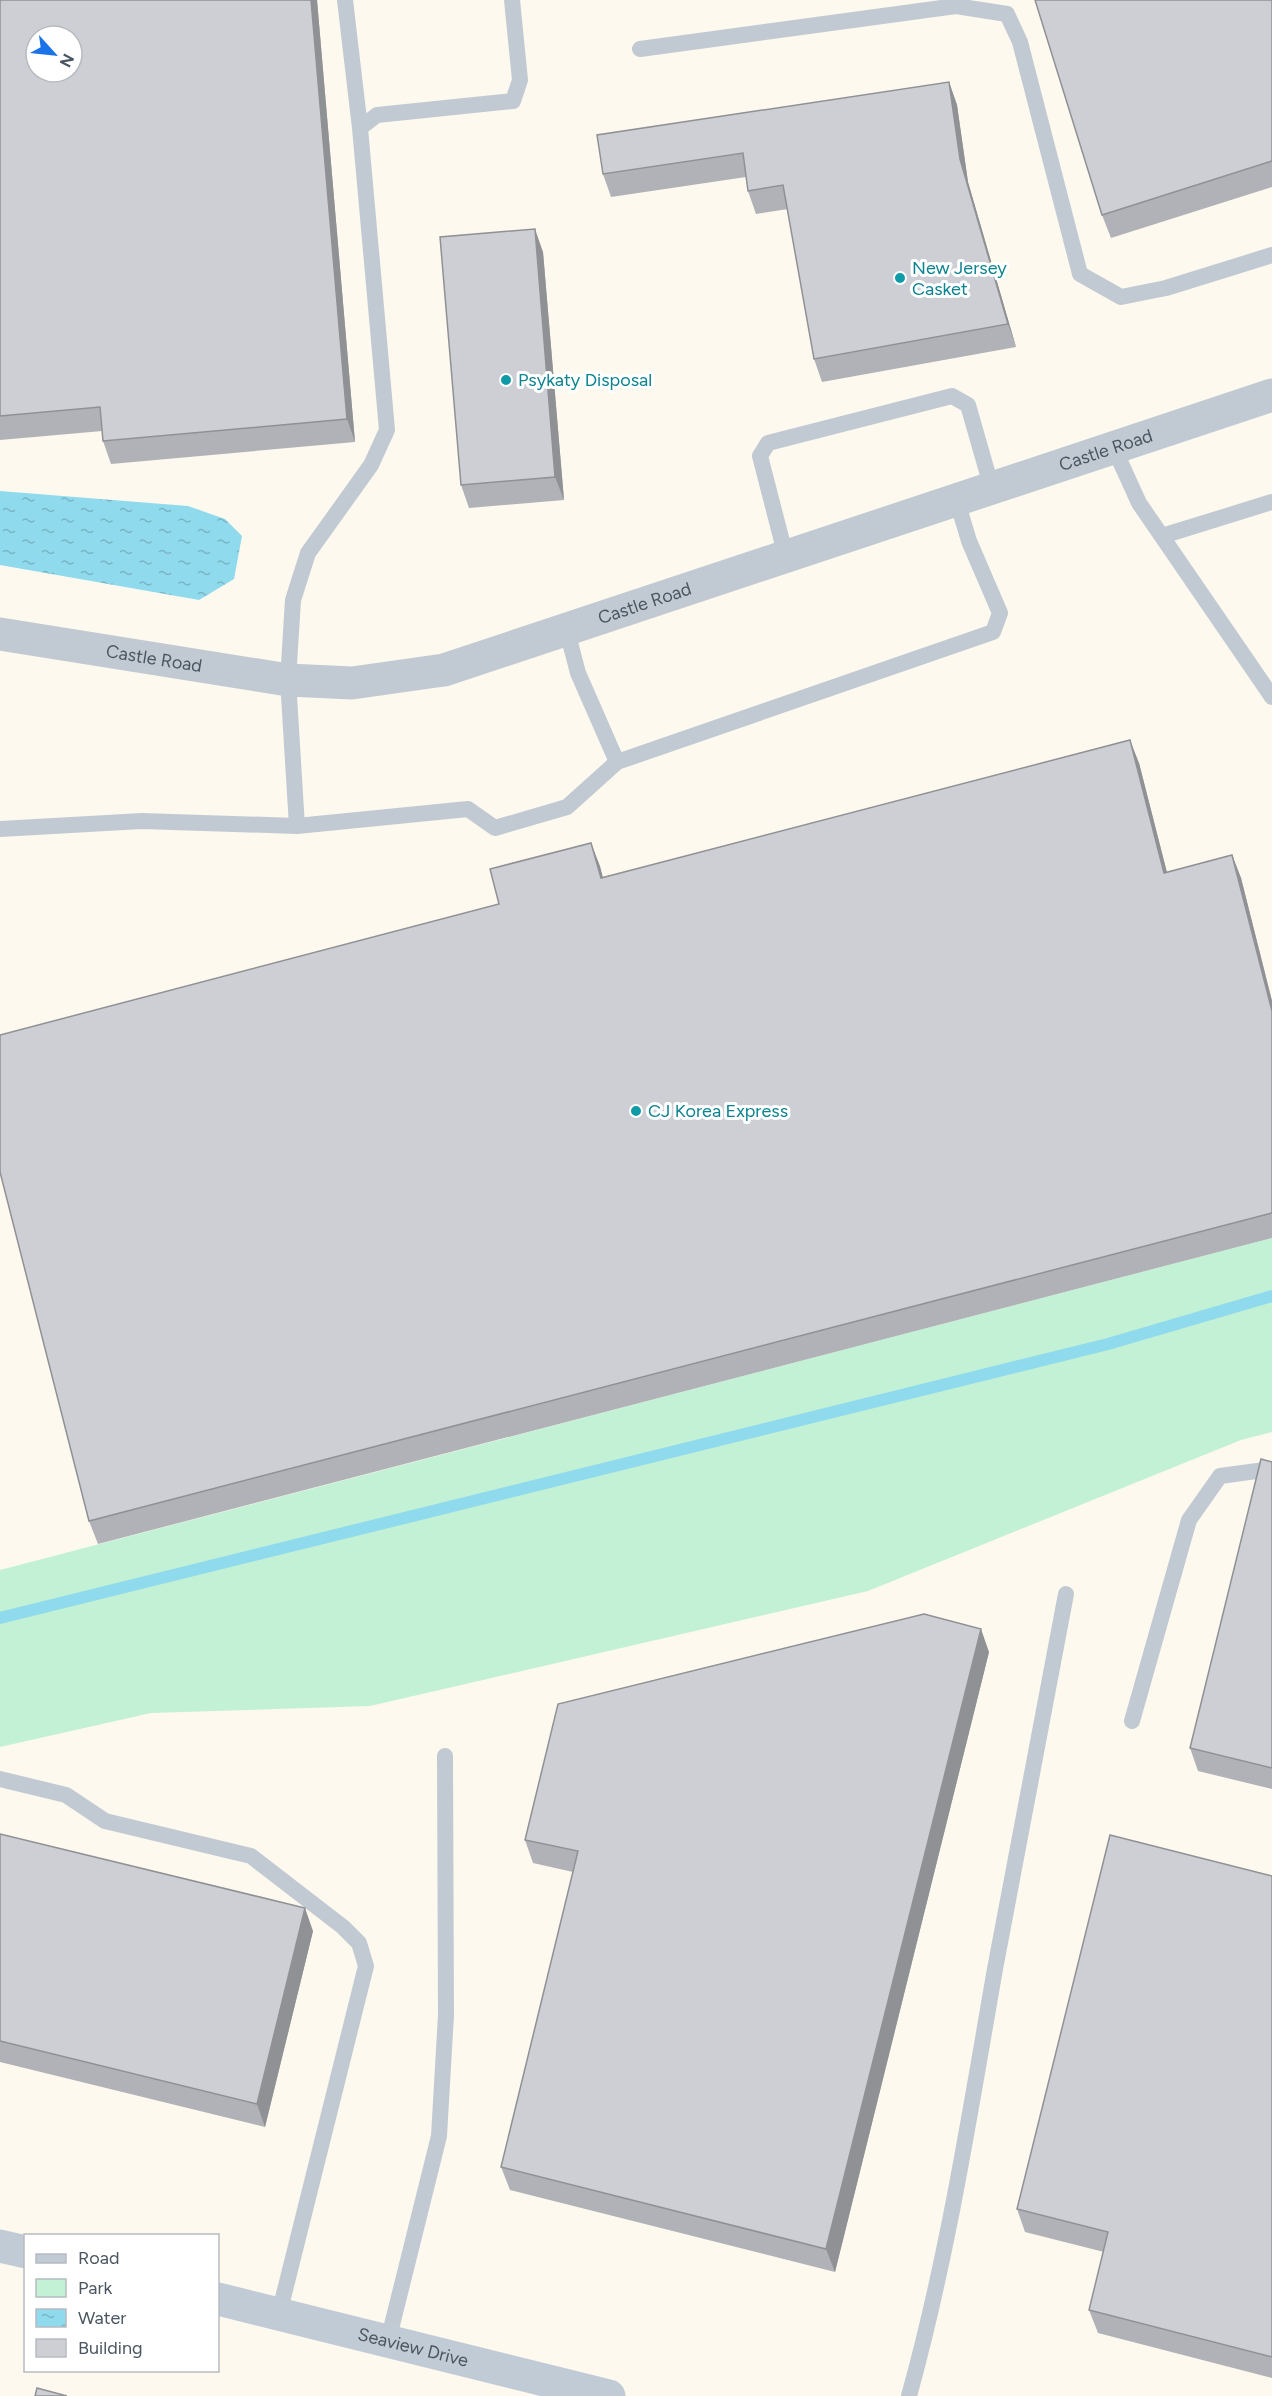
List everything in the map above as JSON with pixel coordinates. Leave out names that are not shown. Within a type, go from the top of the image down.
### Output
[{"type":"main road","points":[[0,2246],[24,2252]]},
{"type":"main road","name":"Seaview Drive","points":[[219,2299],[609,2396]]},
{"type":"street","name":"Castle Road","points":[[0,634],[194,667],[288,680],[352,683],[444,670],[1272,395]]},
{"type":"lane","points":[[297,826],[288,680],[293,600],[308,553],[371,465],[387,430],[360,128],[345,0]]},
{"type":"lane","points":[[360,128],[377,114],[513,101],[520,80],[512,0]]},
{"type":"lane","points":[[640,49],[956,6],[1006,14],[1020,42],[1080,274],[1121,297],[1166,288],[1272,255]]},
{"type":"lane","points":[[786,557],[760,456],[768,443],[952,396],[968,405],[992,489]]},
{"type":"lane","points":[[1114,448],[1139,503],[1272,697]]},
{"type":"lane","points":[[0,829],[142,821],[297,826],[468,809],[495,828],[567,807],[617,762],[993,632],[1000,613],[969,541],[957,501]]},
{"type":"lane","points":[[1162,536],[1272,502]]},
{"type":"lane","points":[[567,631],[578,673],[617,762]]},
{"type":"lane","points":[[1132,1721],[1190,1520],[1220,1476],[1272,1468]]},
{"type":"lane","points":[[909,2396],[928,2326],[966,2142],[995,1969],[1066,1594]]},
{"type":"lane","points":[[387,2341],[439,2136],[446,2015],[445,1755]]},
{"type":"lane","points":[[0,1779],[66,1795],[105,1821],[251,1856],[343,1927],[359,1943],[366,1966],[279,2314]]},
{"type":"shaded area","points":[[0,0],[1272,0],[1272,2396],[0,2396]]},
{"type":"green space","points":[[1272,1238],[1272,1432],[1241,1440],[868,1591],[370,1706],[151,1713],[0,1747],[0,1570]]},
{"type":"water","points":[[0,491],[188,506],[225,519],[242,536],[234,579],[199,600],[0,565]]},
{"type":"building","points":[[0,0],[311,0],[347,419],[103,441],[100,407],[0,416]]},
{"type":"building","points":[[1035,0],[1272,0],[1272,161],[1102,215]]},
{"type":"building","points":[[949,82],[960,159],[1008,324],[814,359],[783,185],[748,191],[743,153],[603,174],[597,135]]},
{"type":"building","name":"Psykaty Disposal","points":[[535,229],[555,477],[461,485],[440,237]]},
{"type":"building","name":"CJ Korea Express","points":[[1130,740],[1164,873],[1232,855],[1272,1011],[1272,1213],[89,1521],[0,1172],[0,1035],[499,904],[490,869],[591,843],[601,878]]},
{"type":"building","points":[[1261,1459],[1272,1462],[1272,1768],[1190,1748]]},
{"type":"building","points":[[924,1614],[981,1629],[826,2249],[501,2167],[578,1851],[525,1840],[558,1704]]},
{"type":"building","points":[[0,1834],[305,1908],[257,2104],[0,2041]]},
{"type":"building","points":[[1110,1835],[1272,1876],[1272,2357],[1089,2310],[1108,2232],[1017,2209]]},
{"type":"building","points":[[37,2388],[67,2396],[35,2396]]},
{"type":"waterway","points":[[0,1618],[1108,1344],[1272,1296]]},
{"type":"place","name":"New Jersey Casket","points":[[900,278]]},
{"type":"place","name":"Psykaty Disposal","points":[[506,380]]},
{"type":"place","name":"CJ Korea Express","points":[[636,1111]]}]
